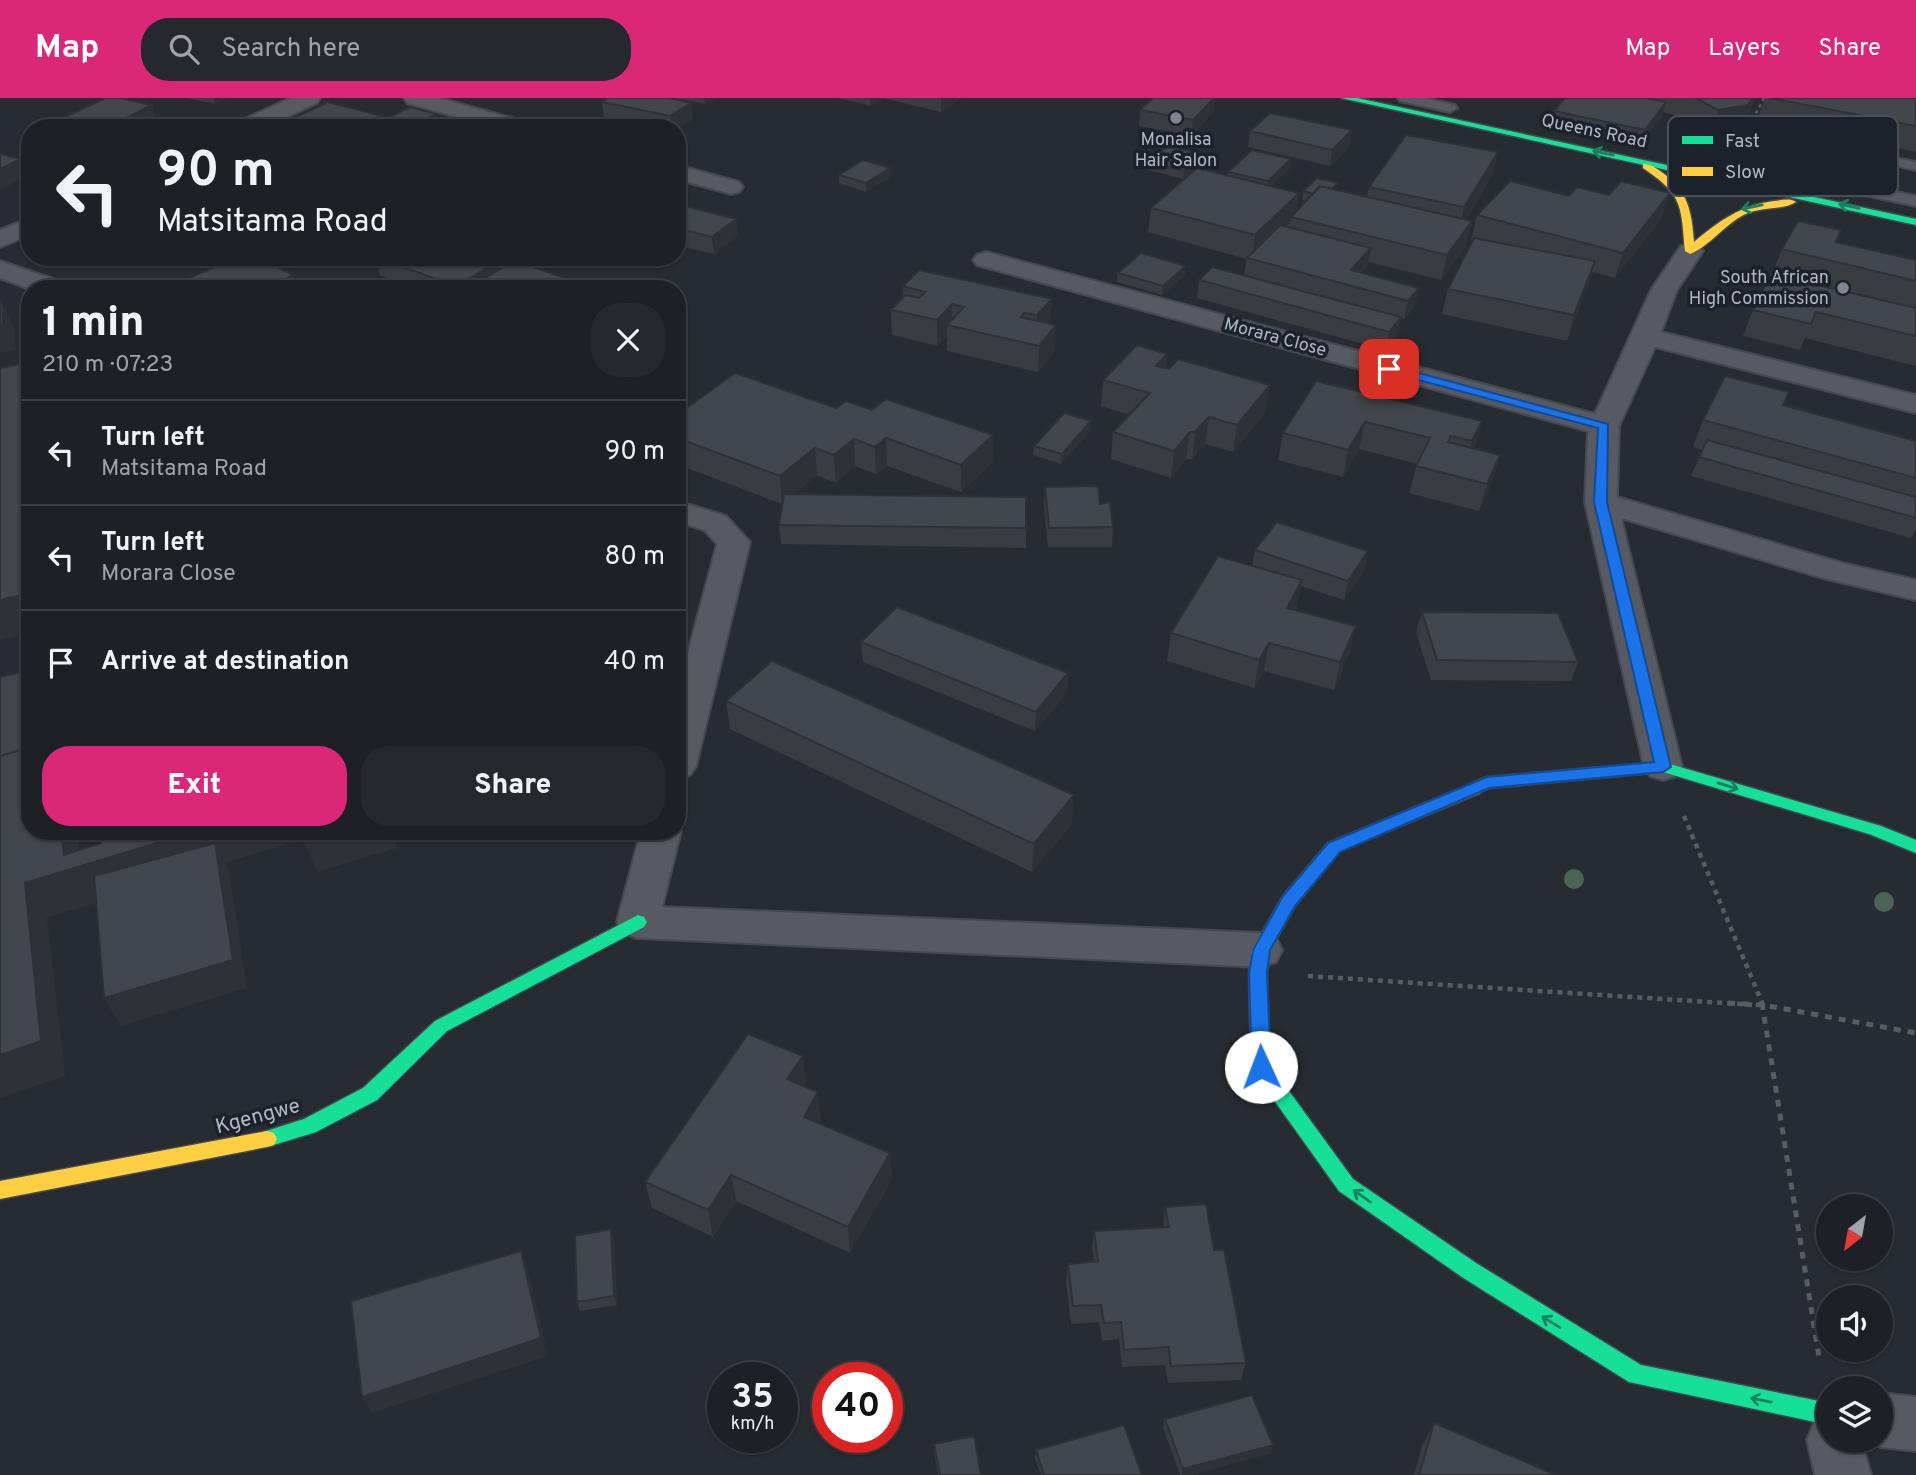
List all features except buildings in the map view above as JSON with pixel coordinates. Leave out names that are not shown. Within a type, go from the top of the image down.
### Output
[{"type":"street","points":[[264,119],[309,98]]},
{"type":"street","points":[[415,98],[489,119]]},
{"type":"street","name":"Queens Road","points":[[1345,98],[1450,108],[1668,167]]},
{"type":"street","points":[[1636,160],[1668,180]]},
{"type":"street","points":[[686,174],[731,187]]},
{"type":"street","points":[[1685,196],[1690,222],[1687,229],[1690,251]]},
{"type":"street","name":"Queens Road","points":[[1801,196],[1916,222]]},
{"type":"street","points":[[1663,767],[1601,502],[1604,426],[1664,290],[1690,251],[1739,210],[1759,204],[1820,200]]},
{"type":"street","points":[[0,239],[21,229]]},
{"type":"street","name":"Morara Close","points":[[986,260],[1604,426]]},
{"type":"street","points":[[0,269],[30,280]]},
{"type":"street","points":[[1646,336],[1916,404]]},
{"type":"street","points":[[1601,502],[1835,571],[1916,590]]},
{"type":"street","points":[[686,513],[715,523],[734,542],[686,731]]},
{"type":"street","points":[[1816,1413],[1637,1376],[1469,1270],[1346,1185],[1261,1067],[1260,961],[1289,901],[1334,847],[1487,783],[1663,767],[1875,830],[1916,847]]},
{"type":"street","points":[[659,840],[638,922],[1260,961]]},
{"type":"street","name":"Kgengwe","points":[[0,1190],[254,1143],[309,1126],[370,1094],[441,1026],[638,922]]},
{"type":"street","points":[[1893,1421],[1916,1424]]},
{"type":"street","points":[[1837,1453],[1843,1475]]},
{"type":"lane","points":[[1405,98],[1450,108]]},
{"type":"lane","points":[[1898,163],[1916,166]]},
{"type":"lane","points":[[1891,196],[1916,201]]},
{"type":"path","points":[[1663,767],[1763,1005],[1822,1376]]},
{"type":"path","points":[[1260,961],[1763,1005],[1916,1033]]},
{"type":"traffic: fast","points":[[1345,98],[1668,168]]},
{"type":"traffic: fast","points":[[1796,196],[1916,222]]},
{"type":"traffic: fast","points":[[1474,789],[1487,783],[1663,767],[1875,830],[1916,847]]},
{"type":"traffic: fast","points":[[267,1139],[309,1126],[370,1094],[441,1026],[638,922]]},
{"type":"traffic: fast","points":[[1259,1019],[1261,1067],[1346,1185],[1469,1270],[1637,1375],[1816,1411]]},
{"type":"traffic: slow","points":[[1646,166],[1668,182]]},
{"type":"traffic: slow","points":[[1680,196],[1686,210],[1690,251]]},
{"type":"traffic: slow","points":[[1690,251],[1725,222],[1745,210],[1791,202]]},
{"type":"traffic: slow","points":[[1259,1019],[1258,973],[1261,950],[1289,901],[1334,847],[1474,789]]},
{"type":"traffic: slow","points":[[0,1190],[267,1139]]},
{"type":"place","name":"Monalisa Hair Salon","points":[[1176,118]]},
{"type":"place","name":"South African High Commission","points":[[1843,288]]},
{"type":"route","points":[[1261,1067],[1258,973],[1261,950],[1289,901],[1334,847],[1487,783],[1663,767],[1601,502],[1604,426],[1389,369]]}]
